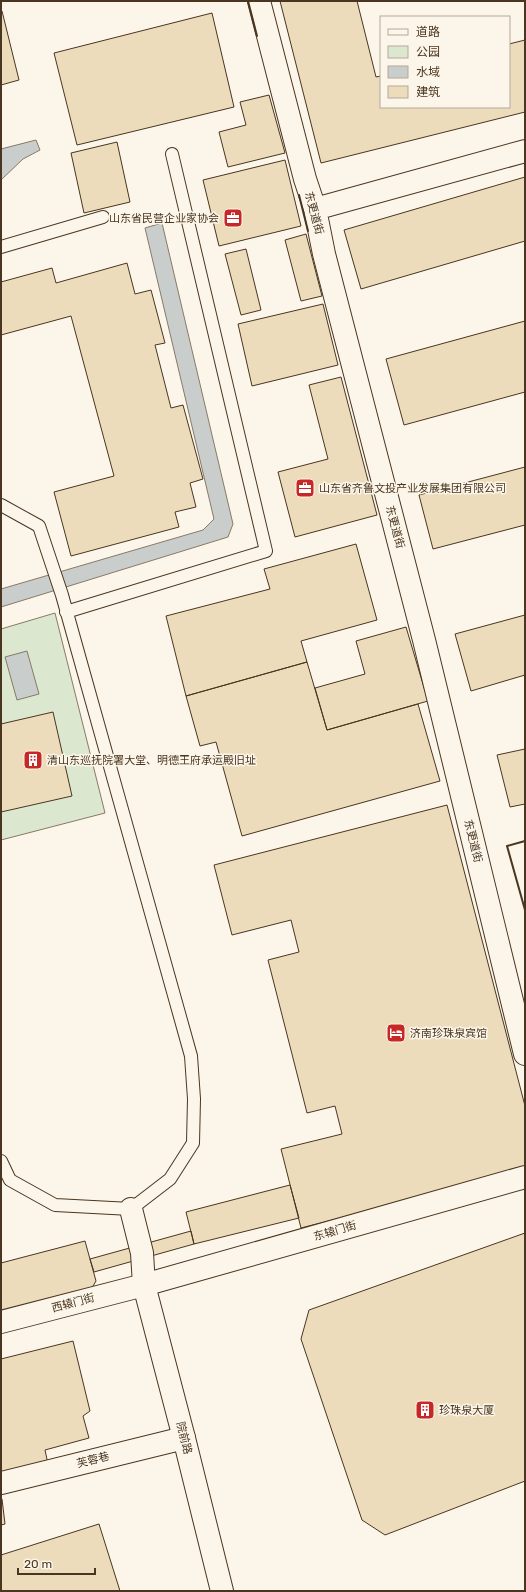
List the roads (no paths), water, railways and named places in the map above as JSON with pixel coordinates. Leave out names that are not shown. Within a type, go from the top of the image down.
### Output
[{"type":"street","name":"东更道街","points":[[259,1],[314,209],[324,254],[424,640],[525,1054]]},
{"type":"street","points":[[314,209],[525,151]]},
{"type":"street","name":"东辕门街","points":[[144,1284],[525,1176]]},
{"type":"street","name":"院前路","points":[[131,1209],[142,1253],[144,1284],[222,1591]]},
{"type":"street","name":"西辕门街","points":[[1,1322],[144,1284]]},
{"type":"street","name":"芙蓉巷","points":[[1,1483],[184,1438]]},
{"type":"lane","points":[[66,612],[266,551],[172,154]]},
{"type":"lane","points":[[1,247],[103,217]]},
{"type":"lane","points":[[1,505],[39,526],[62,595],[191,1056],[194,1099],[193,1143],[170,1179],[131,1209],[55,1205],[10,1180],[1,1161]]},
{"type":"water","points":[[36,140],[40,150],[23,159],[1,180],[1,149]]},
{"type":"water","points":[[162,223],[233,524],[228,537],[1,607],[1,589],[203,530],[214,519],[145,228]]},
{"type":"water","points":[[27,651],[39,694],[17,700],[5,657]]},
{"type":"place","name":"山东省民营企业家协会","points":[[233,218]]},
{"type":"place","name":"山东省齐鲁文投产业发展集团有限公司","points":[[305,488]]},
{"type":"place","name":"清山东巡抚院署大堂、明德王府承运殿旧址","points":[[33,760]]},
{"type":"place","name":"济南珍珠泉宾馆","points":[[396,1033]]},
{"type":"place","name":"珍珠泉大厦","points":[[425,1410]]}]
